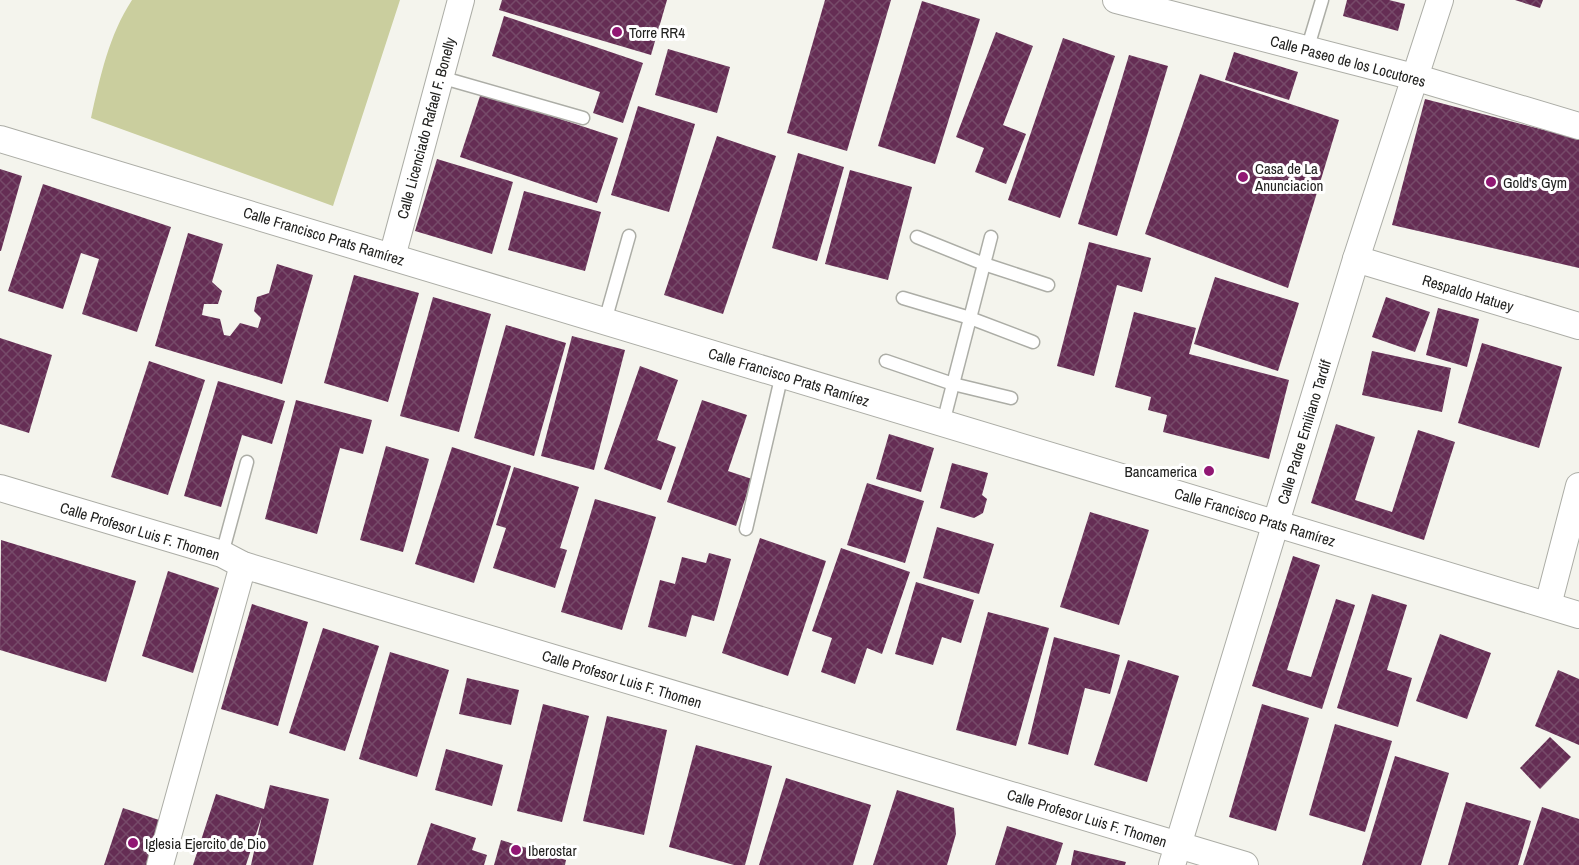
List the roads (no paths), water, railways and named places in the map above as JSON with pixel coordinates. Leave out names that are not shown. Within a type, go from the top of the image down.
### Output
[{"type":"street","name":"Calle Licenciado Rafael F. Bonelly","points":[[392,257],[460,0]]},
{"type":"street","name":"Calle Paseo de los Locutores","points":[[1116,0],[1414,77],[1579,126]]},
{"type":"street","name":"Calle Padre Emiliano Tardif","points":[[1175,855],[1356,260],[1440,0]]},
{"type":"street","name":"Calle Francisco Prats Ramírez","points":[[0,139],[1579,615]]},
{"type":"street","name":"Respaldo Hatuey","points":[[1356,260],[1579,326]]},
{"type":"street","points":[[1548,605],[1579,486]]},
{"type":"street","name":"Calle Profesor Luis F. Thomen","points":[[0,488],[1175,855],[1245,865]]},
{"type":"street","points":[[160,865],[233,559]]},
{"type":"lane","points":[[1307,50],[1322,0]]},
{"type":"lane","points":[[440,77],[584,118]]},
{"type":"lane","points":[[605,321],[629,236]]},
{"type":"lane","points":[[916,237],[984,264],[1048,285]]},
{"type":"lane","points":[[943,423],[991,237]]},
{"type":"lane","points":[[903,298],[970,318],[1033,342]]},
{"type":"lane","points":[[886,361],[953,384],[1011,398]]},
{"type":"lane","points":[[746,529],[782,375]]},
{"type":"lane","points":[[233,559],[248,462]]},
{"type":"place","name":"Torre RR4","points":[[617,32]]},
{"type":"place","name":"Casa de La Anunciacion","points":[[1243,177]]},
{"type":"place","name":"Gold's Gym","points":[[1491,182]]},
{"type":"place","name":"Bancamerica","points":[[1209,471]]},
{"type":"place","name":"Iglesia Ejercito de Dio","points":[[133,843]]},
{"type":"place","name":"Iberostar","points":[[516,850]]}]
